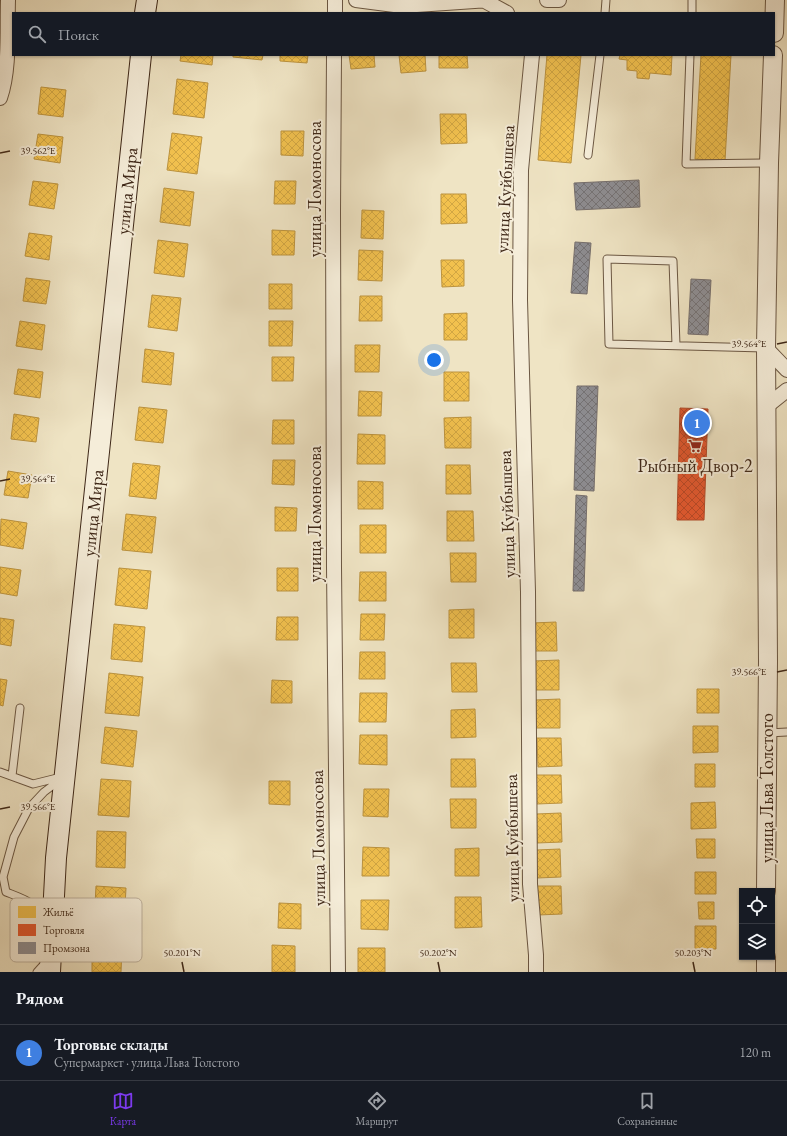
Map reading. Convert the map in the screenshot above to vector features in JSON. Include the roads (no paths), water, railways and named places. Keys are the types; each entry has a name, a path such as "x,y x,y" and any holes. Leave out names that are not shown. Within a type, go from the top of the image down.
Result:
{"main road":[{"path":"145,12 147,0"},
{"name":"улица Мира","path":"54,898 56,858 141,56"}],"street":[{"path":"0,98 4,88 8,0"},
{"path":"335,0 335,12"},
{"path":"356,0 402,6 487,0 505,12"},
{"path":"547,0 558,0"},
{"path":"775,0 775,12"},
{"name":"улица Ломоносова","path":"334,56 334,575 338,972"},
{"name":"улица Куйбышева","path":"532,56 521,170 520,300 528,592 530,884 536,972"},
{"name":"улица Льва Толстого","path":"766,888 768,733 768,479 766,348 769,163 773,56"},
{"path":"766,348 787,370"},
{"path":"766,406 787,390"},
{"path":"766,960 766,972"}],"lane":[{"path":"605,12 606,0"},
{"path":"692,0 692,12"},
{"path":"588,155 600,56"},
{"path":"690,56 686,164 769,163"},
{"path":"676,345 673,261 607,259 609,344 766,348"},
{"path":"12,776 20,708"},
{"path":"768,733 787,732"},
{"path":"0,772 33,784 65,776"},
{"path":"23,898 6,892 3,877 14,836 29,808 44,792 65,776"},
{"path":"37,972 47,962"}],"place":[{"name":"Торговые склады","path":"697,423"},
{"name":"Рыбный Двор-2","path":"695,446"}]}
